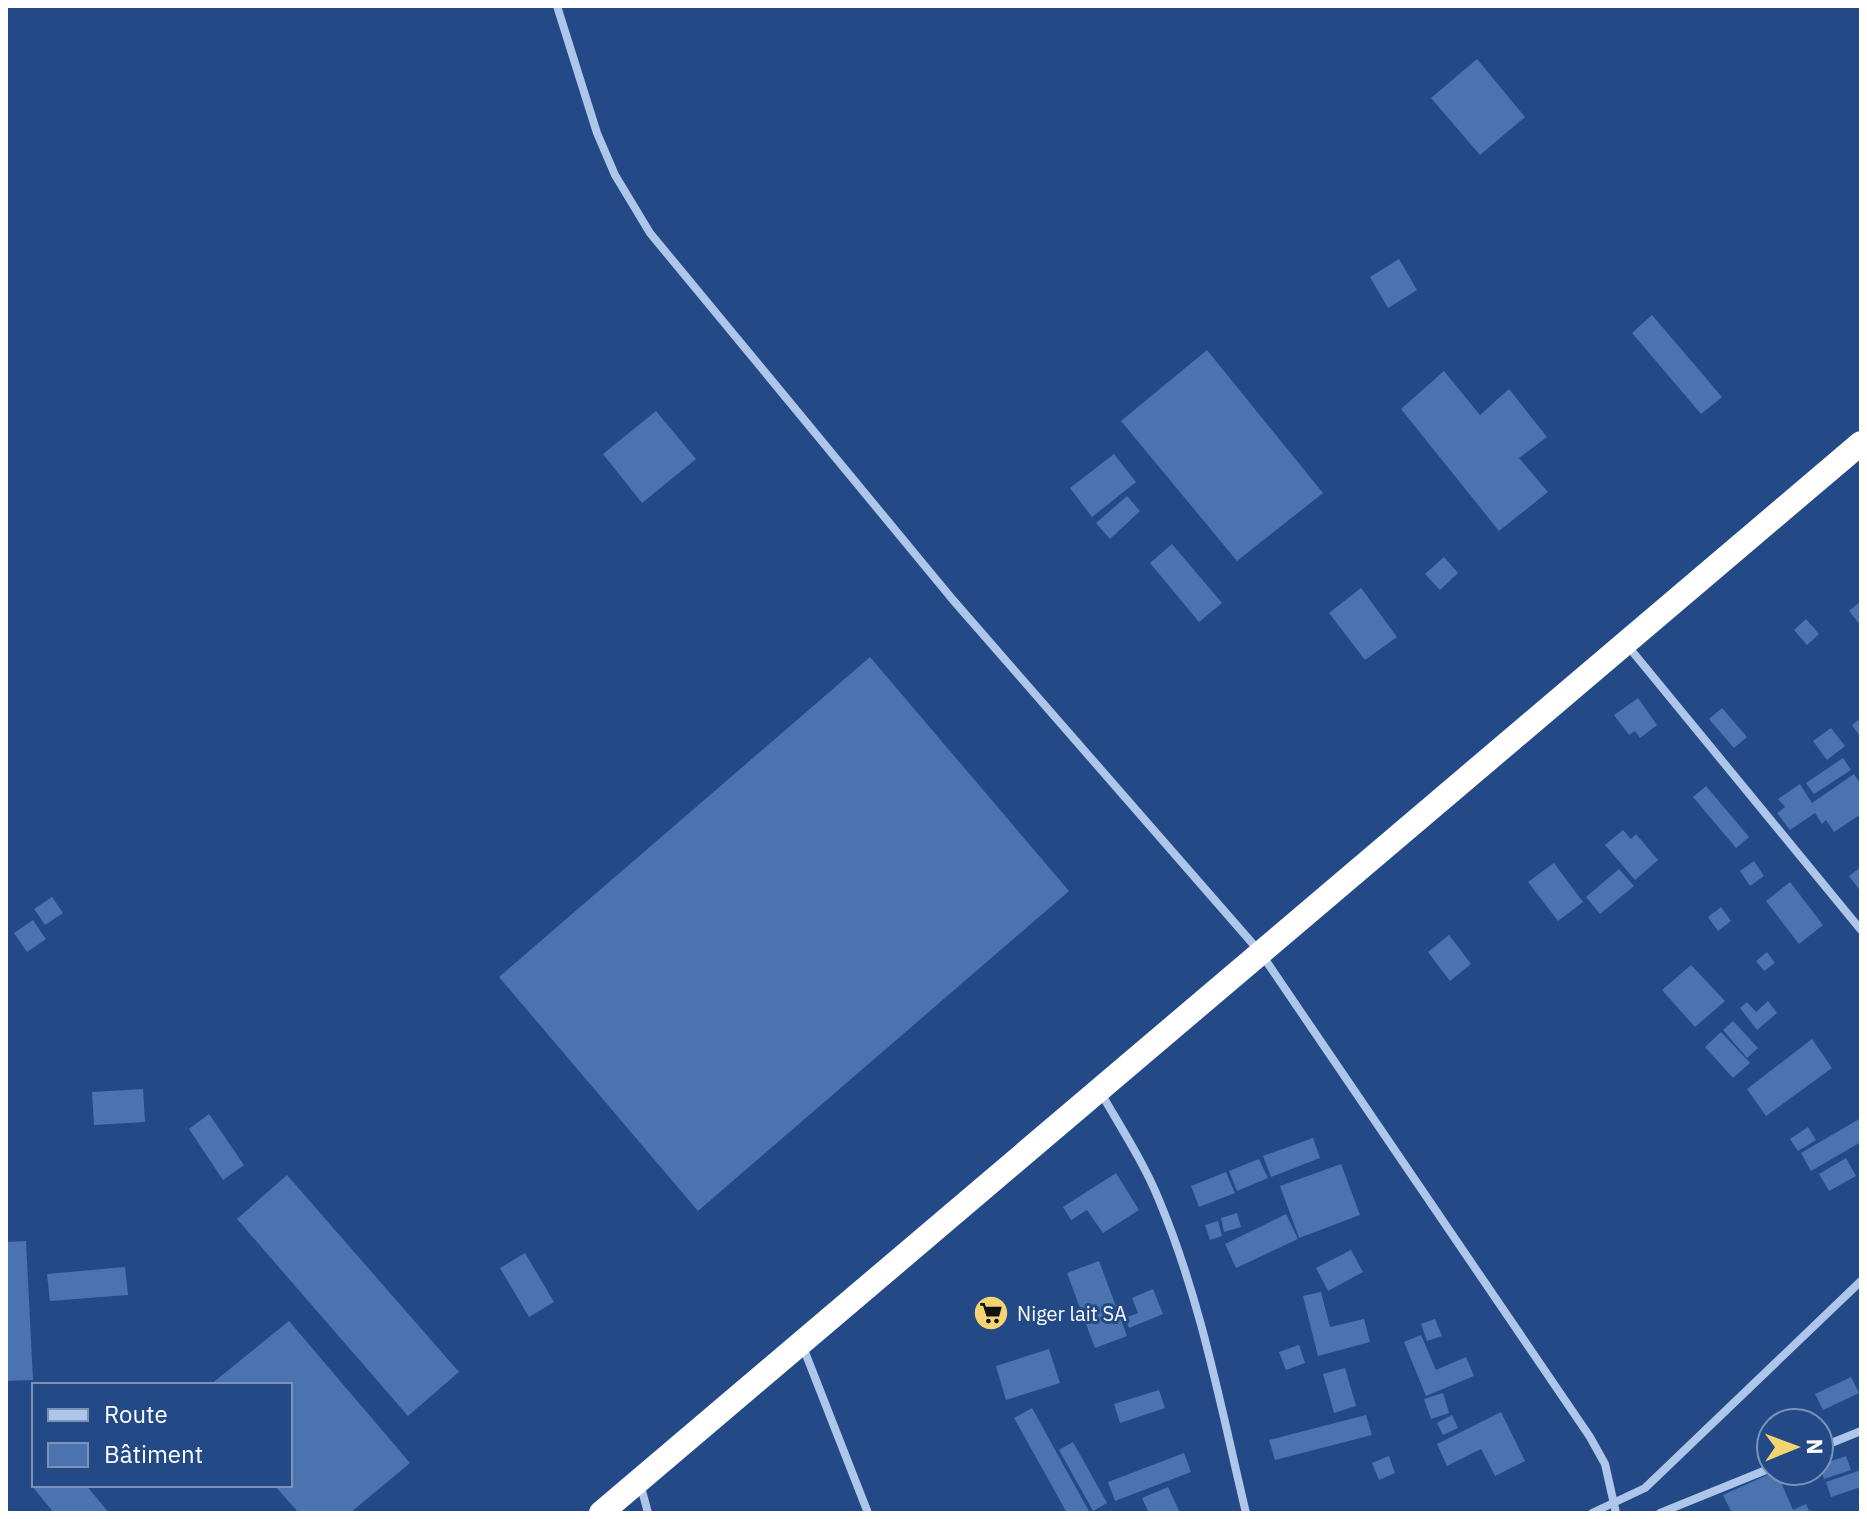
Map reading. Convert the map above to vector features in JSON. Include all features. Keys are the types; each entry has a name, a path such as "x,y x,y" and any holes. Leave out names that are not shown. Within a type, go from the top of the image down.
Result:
{"highway":[{"path":"601,1513 1260,952 1627,645 1861,443"}],"street":[{"path":"557,6 597,133 615,175 650,233 953,600 1260,952 1590,1437 1605,1464 1615,1508"},
{"path":"1627,645 1861,930"},
{"path":"1099,1089 1158,1197 1179,1251 1198,1315 1246,1513"},
{"path":"1592,1513 1615,1508 1656,1479 1861,1281"},
{"path":"801,1342 868,1513"},
{"path":"1835,1442 1861,1431"},
{"path":"1660,1513 1755,1474"},
{"path":"640,1480 648,1513"}],"building":[{"path":"1477,59 1525,117 1480,155 1431,98"},
{"path":"1399,259 1417,290 1388,308 1370,277"},
{"path":"1652,315 1722,397 1701,414 1632,333"},
{"path":"1207,350 1323,493 1237,561 1121,421"},
{"path":"1444,371 1480,415 1509,389 1547,437 1519,458 1548,492 1499,531 1401,409"},
{"path":"656,411 696,459 642,503 603,454"},
{"path":"1114,454 1136,482 1092,517 1070,488"},
{"path":"1127,496 1140,511 1110,539 1096,523"},
{"path":"1172,544 1222,603 1199,622 1150,563"},
{"path":"1444,557 1458,573 1440,590 1425,574"},
{"path":"1361,588 1397,637 1365,660 1329,613"},
{"path":"1861,601 1861,626 1849,611"},
{"path":"1806,619 1819,634 1807,645 1794,630"},
{"path":"870,657 1069,891 698,1211 499,977"},
{"path":"1638,698 1657,725 1640,738 1635,731 1629,735 1614,715"},
{"path":"1722,708 1747,737 1734,748 1709,719"},
{"path":"1861,718 1861,738 1852,725"},
{"path":"1831,728 1845,746 1827,760 1813,741"},
{"path":"1843,758 1851,770 1814,794 1806,783"},
{"path":"1854,774 1861,785 1861,814 1834,832 1826,820 1822,824 1815,813 1790,830 1777,813 1785,807 1778,799 1800,784 1812,803"},
{"path":"1706,786 1749,837 1736,848 1693,797"},
{"path":"1623,830 1631,839 1636,834 1658,860 1635,880 1605,845"},
{"path":"1754,861 1764,876 1750,886 1740,871"},
{"path":"1554,863 1583,902 1558,921 1528,882"},
{"path":"1861,867 1861,892 1849,876"},
{"path":"1619,869 1634,886 1600,914 1586,897"},
{"path":"1790,882 1823,925 1799,944 1766,901"},
{"path":"52,897 63,913 45,925 34,909"},
{"path":"1721,907 1731,921 1718,931 1708,917"},
{"path":"33,920 46,939 27,952 14,933"},
{"path":"1449,935 1471,964 1450,981 1428,952"},
{"path":"1767,952 1775,963 1764,971 1756,961"},
{"path":"1691,965 1725,1001 1695,1027 1662,990"},
{"path":"1768,1001 1777,1013 1757,1030 1740,1008 1747,1002 1756,1012"},
{"path":"1733,1021 1758,1048 1747,1058 1723,1030"},
{"path":"1721,1032 1750,1063 1733,1078 1705,1047"},
{"path":"1812,1039 1832,1068 1766,1116 1747,1089"},
{"path":"143,1089 145,1122 94,1125 92,1092"},
{"path":"209,1114 244,1165 223,1180 189,1129"},
{"path":"1861,1118 1861,1142 1811,1171 1801,1153"},
{"path":"1808,1127 1816,1140 1798,1151 1790,1139"},
{"path":"1313,1138 1320,1158 1271,1177 1263,1156"},
{"path":"1846,1158 1856,1176 1829,1191 1819,1174"},
{"path":"1259,1159 1268,1178 1237,1191 1229,1171"},
{"path":"1341,1164 1360,1215 1299,1238 1280,1186"},
{"path":"1226,1172 1235,1193 1199,1207 1191,1186"},
{"path":"1116,1173 1139,1210 1103,1233 1087,1210 1071,1220 1063,1207"},
{"path":"287,1175 459,1372 408,1416 237,1219"},
{"path":"1237,1213 1241,1227 1224,1232 1221,1218"},
{"path":"1286,1214 1298,1239 1236,1268 1225,1244"},
{"path":"1218,1221 1222,1236 1210,1240 1205,1225"},
{"path":"26,1241 33,1380 6,1381 6,1242"},
{"path":"1351,1250 1363,1272 1328,1291 1316,1268"},
{"path":"525,1253 554,1302 529,1317 500,1268"},
{"path":"1099,1261 1127,1336 1095,1348 1067,1273"},
{"path":"125,1267 128,1295 50,1301 47,1274"},
{"path":"1153,1289 1163,1314 1129,1328 1125,1318 1138,1313 1132,1298"},
{"path":"1321,1292 1330,1327 1364,1319 1370,1342 1318,1356 1303,1296"},
{"path":"1435,1319 1442,1336 1427,1341 1421,1324"},
{"path":"289,1321 410,1463 350,1513 299,1513 276,1487 292,1487 292,1383 212,1383"},
{"path":"1421,1335 1436,1370 1466,1357 1474,1376 1426,1396 1404,1342"},
{"path":"1299,1345 1305,1363 1286,1370 1279,1352"},
{"path":"1049,1349 1060,1383 1006,1400 996,1366"},
{"path":"1345,1368 1356,1406 1334,1413 1323,1374"},
{"path":"1851,1377 1859,1393 1829,1407 1822,1407 1815,1394"},
{"path":"1159,1390 1165,1408 1120,1423 1114,1404"},
{"path":"1443,1393 1449,1413 1431,1419 1424,1399"},
{"path":"1032,1408 1090,1513 1067,1513 1014,1418"},
{"path":"1501,1412 1525,1461 1495,1476 1481,1449 1447,1466 1437,1444"},
{"path":"1366,1415 1372,1435 1275,1460 1269,1440"},
{"path":"1452,1415 1458,1428 1443,1435 1437,1423"},
{"path":"1073,1442 1107,1503 1093,1511 1059,1450"},
{"path":"1184,1453 1191,1472 1115,1501 1108,1482"},
{"path":"1389,1456 1395,1473 1379,1480 1372,1463"},
{"path":"1846,1456 1851,1470 1835,1475 1835,1460"},
{"path":"1861,1470 1861,1487 1831,1497 1828,1487 1835,1487 1835,1479"},
{"path":"1755,1481 1755,1487 1783,1487 1793,1510 1806,1504 1810,1513 1732,1513 1723,1495"},
{"path":"33,1487 88,1487 109,1513 54,1513"},
{"path":"1168,1487 1180,1513 1149,1513 1142,1498"}],"place":[{"name":"Niger lait SA","path":"991,1313"}]}
